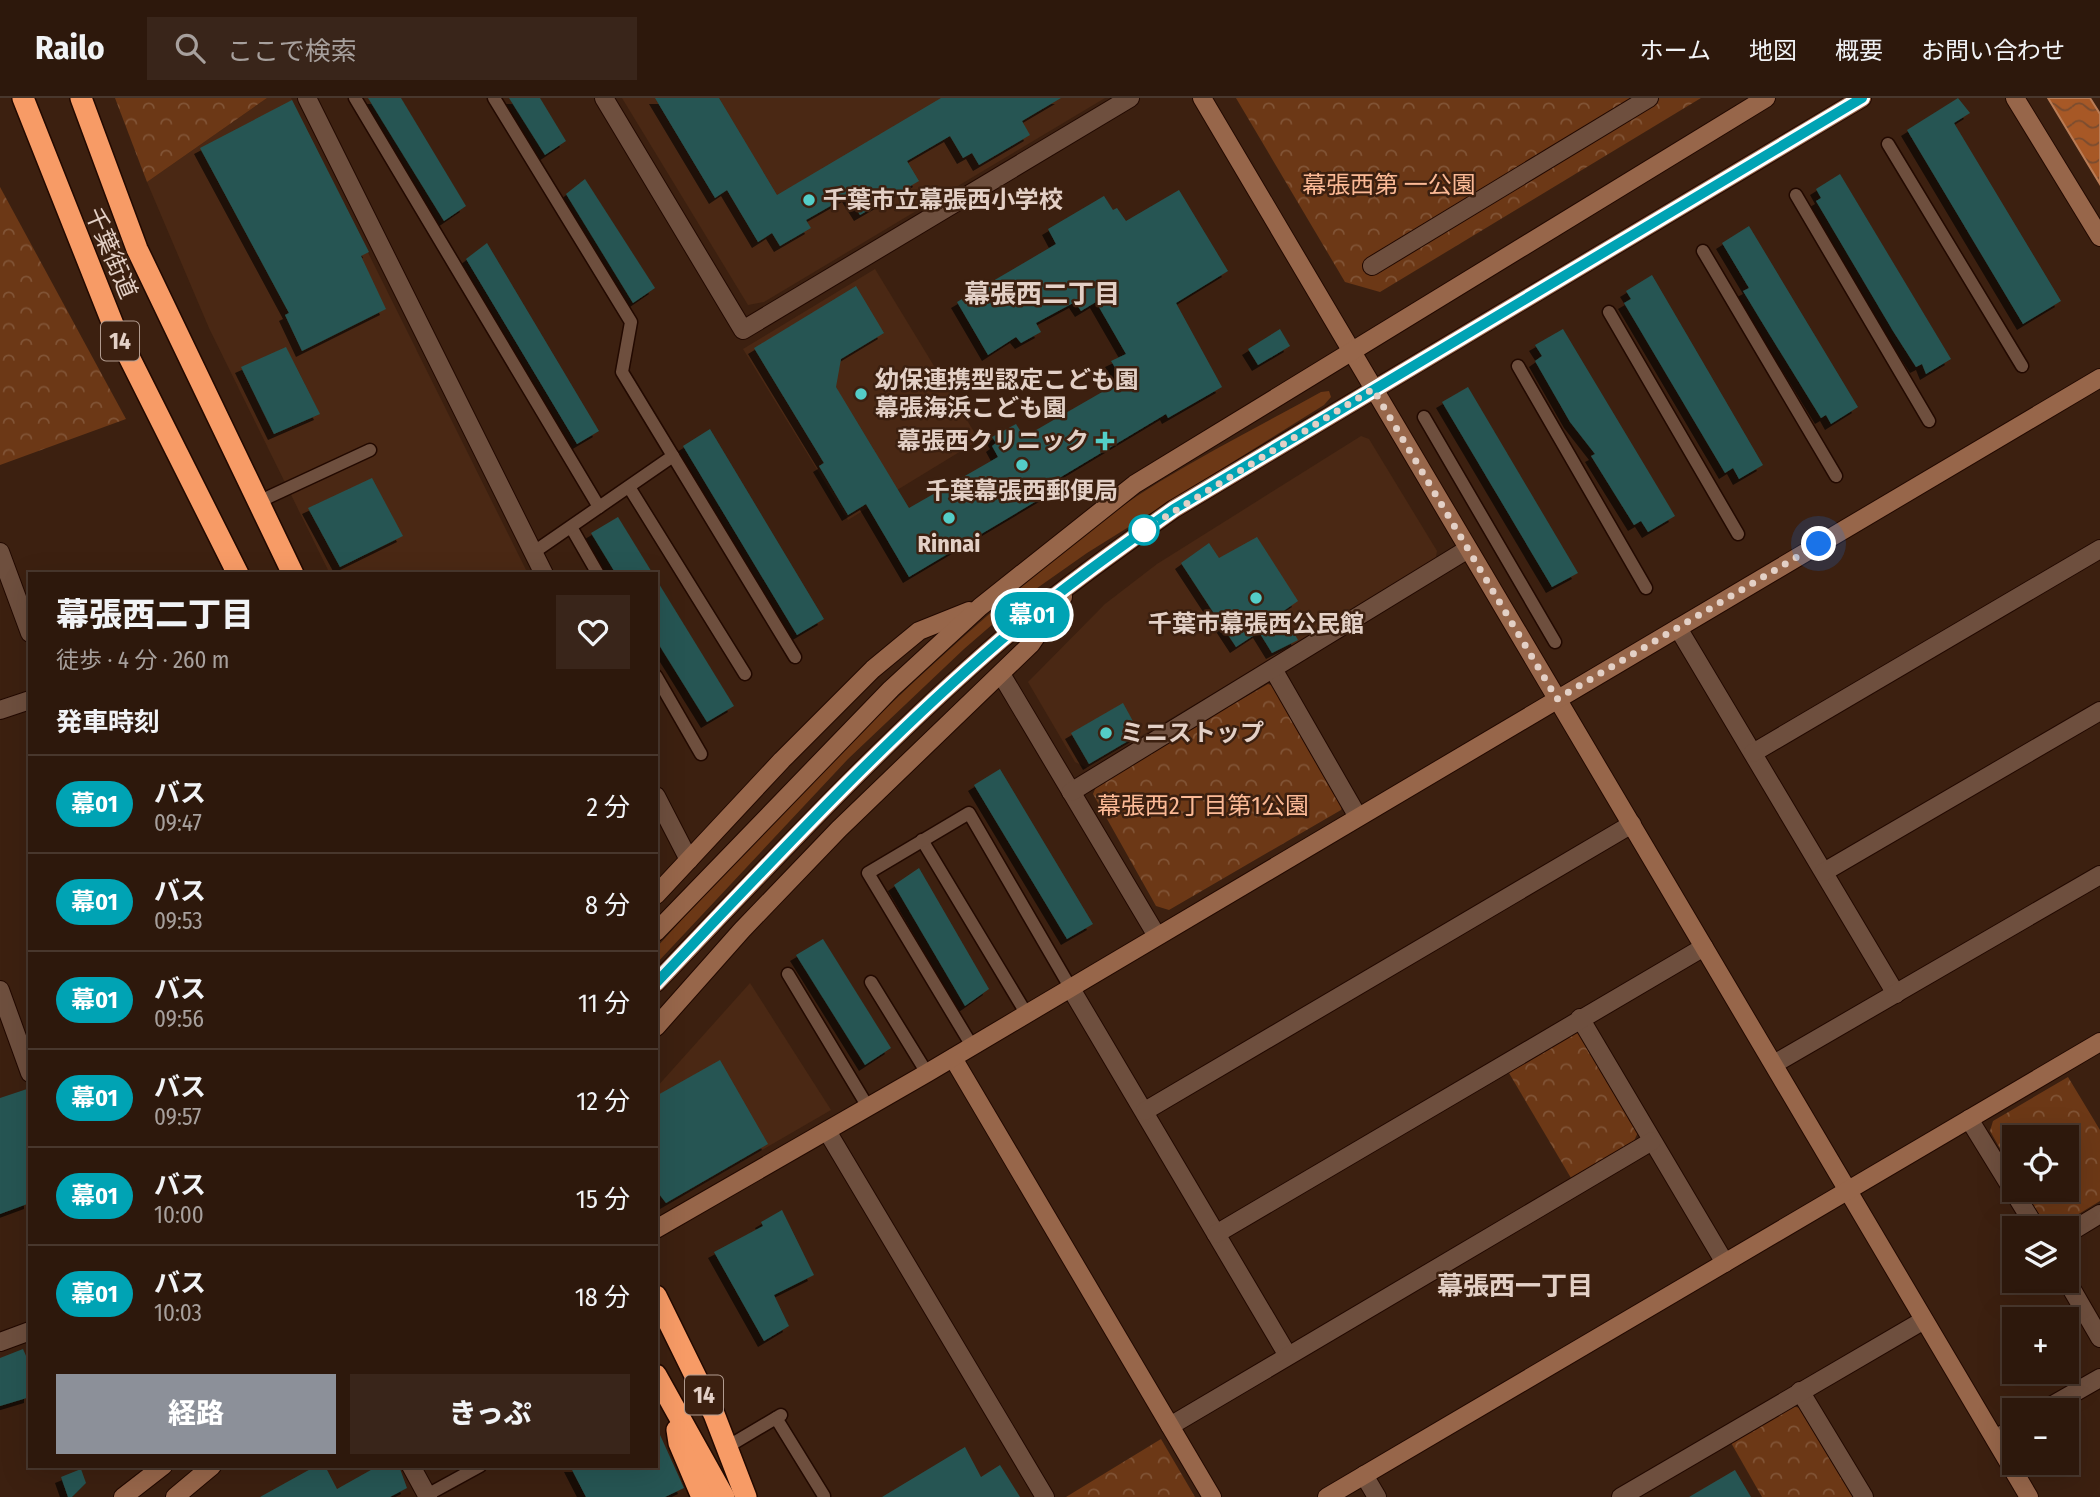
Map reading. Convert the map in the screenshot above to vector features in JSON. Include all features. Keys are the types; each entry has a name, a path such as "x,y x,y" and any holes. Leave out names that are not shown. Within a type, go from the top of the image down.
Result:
{"highway":[{"name":"千葉街道","path":"23,98 114,327 237,572"},
{"name":"千葉街道","path":"81,98 137,249 292,572"},
{"name":"14","path":"658,1300 727,1447 746,1497"},
{"name":"14","path":"658,1379 724,1497"},
{"path":"676,1411 678,1443 699,1495"}],"street":[{"path":"307,98 543,572"},
{"path":"604,98 743,330 1130,98"},
{"path":"1202,98 2029,1497"},
{"path":"1372,266 1649,98"},
{"path":"658,930 891,689 980,607 1135,484 1766,98"},
{"path":"658,981 826,804 1000,640 1075,579 1174,509 1862,98"},
{"path":"2015,98 2100,237"},
{"path":"658,1228 953,1058 2100,378"},
{"path":"1071,792 1468,549"},
{"path":"1753,753 2100,549"},
{"path":"0,552 28,629"},
{"path":"658,1025 741,930 839,829 926,742 1031,644 1075,579"},
{"path":"658,893 782,760 873,669 919,631 980,607"},
{"path":"1678,628 1896,993"},
{"path":"1273,669 1358,817"},
{"path":"1001,674 1157,936"},
{"path":"0,710 28,701"},
{"path":"1824,872 2100,711"},
{"path":"658,800 689,860"},
{"path":"1145,1111 1632,824"},
{"path":"1774,1065 2100,875"},
{"path":"1216,1234 1704,947"},
{"path":"1070,987 1287,1354"},
{"path":"0,990 28,1067"},
{"path":"1580,1018 1725,1263"},
{"path":"1327,1497 2100,1042"},
{"path":"953,1058 1212,1497"},
{"path":"1969,1119 2029,1216"},
{"path":"827,1131 1045,1497"},
{"path":"1170,1426 1287,1354 1652,1141"},
{"path":"2079,1227 2100,1214"},
{"path":"2074,1293 2100,1338"},
{"path":"1621,1497 1924,1320"},
{"path":"0,1342 28,1332"},
{"path":"2065,1398 2100,1378"},
{"path":"1800,1391 1864,1497"},
{"path":"1994,1439 2002,1435"},
{"path":"123,1497 160,1468"},
{"path":"175,1497 211,1468"},
{"path":"412,1468 427,1496"},
{"path":"1364,1475 1377,1497"}],"lane":[{"path":"355,98 599,507"},
{"path":"494,98 631,322 622,372 795,657"},
{"path":"1888,144 2022,366"},
{"path":"1796,195 1929,421"},
{"path":"1703,251 1836,477"},
{"path":"1609,312 1738,534"},
{"path":"1518,366 1646,588"},
{"path":"1424,417 1555,642"},
{"path":"258,502 370,450"},
{"path":"534,552 673,456"},
{"path":"629,487 745,674"},
{"path":"571,527 597,572"},
{"path":"658,679 701,754"},
{"path":"972,1046 868,873 922,840 969,813 1070,987"},
{"path":"922,840 1026,1013"},
{"path":"788,975 868,1107"},
{"path":"871,982 927,1073"},
{"path":"727,1447 779,1416 824,1496"},
{"path":"427,1496 476,1468"}],"shaded area":[{"path":"267,98 291,98 527,572 329,572 209,328 147,182"},
{"name":"千葉市立幕張西小学校","path":"622,98 1105,98 764,302 748,305"},
{"name":"幼保連携型認定こども園 幕張海浜こども園","path":"875,269 979,440 848,520 743,349"},
{"path":"1361,436 1369,439 1437,551 1435,562 1087,768 1075,762 1028,682 1105,604 1157,564"},
{"path":"750,983 831,1110 658,1210 658,1086"}],"green space":[{"path":"115,98 267,98 147,182"},
{"name":"幕張西第 一公園","path":"1236,98 1701,98 1380,292 1345,282"},
{"path":"0,187 126,419 0,465"},
{"path":"1329,391 1331,397 1324,405 1087,553 1023,598 964,649 848,759 658,962 658,946 783,811 915,681 1026,583 1100,522 1159,482 1321,392"},
{"name":"幕張西2丁目第1公園","path":"1268,684 1276,687 1345,801 1341,810 1169,910 1156,906 1093,794 1098,782"},
{"path":"1570,1030 1582,1035 1639,1130 1634,1141 1571,1178 1506,1068"},
{"path":"2068,1077 2100,1130 2100,1201 2075,1216 2040,1216 2031,1202 2079,1202 2079,1125 2002,1125 2002,1152 1990,1131 1993,1121"},
{"path":"1792,1406 1800,1408 1853,1497 1762,1497 1730,1441"},
{"path":"1161,1439 1195,1497 1066,1497"}],"water":[{"path":"2048,98 2090,98 2100,114 2100,184"}],"building":[{"path":"368,98 401,98 466,206 444,221"},
{"path":"509,98 540,98 566,141 545,155"},
{"path":"655,98 719,98 777,195 941,98 1061,98 1022,121 1030,135 979,165 972,153 963,158 950,136 907,161 919,181 860,215 848,196 806,220 811,228 780,246 772,233 758,242 727,190 715,198"},
{"path":"1958,98 1970,113 1954,123 2061,301 2023,324 1907,130"},
{"path":"292,100 369,252 361,256 386,309 302,351 285,315 289,313 200,148"},
{"path":"1840,174 1951,359 1926,374 1922,364 1916,367 1893,331 1816,201 1821,198 1816,189"},
{"path":"585,179 655,288 633,303 566,194"},
{"path":"1179,190 1228,271 1176,303 1222,387 1168,418 1166,414 1051,483 1055,490 909,577 866,504 848,515 819,466 824,463 754,348 856,286 884,333 841,359 836,387 909,508 998,457 992,446 996,443 992,437 1016,424 1024,437 1123,380 1111,361 1126,354 1096,302 1081,311 1075,302 1036,323 1041,332 1021,343 1016,337 988,355 957,302 1056,244 1048,229 1104,196 1113,210 1117,208 1126,221"},
{"path":"1749,226 1858,407 1831,424 1826,415 1821,418 1743,291 1749,288 1722,243"},
{"path":"487,243 599,431 577,444 466,259"},
{"path":"1652,275 1763,465 1739,479 1733,468 1725,473 1624,303 1631,299 1626,291"},
{"path":"1280,329 1290,346 1258,365 1248,349"},
{"path":"1563,329 1675,516 1648,532 1641,521 1634,525 1591,456 1595,454 1570,422 1535,361 1542,356 1535,345"},
{"path":"286,347 320,414 274,434 241,367"},
{"path":"1468,387 1578,573 1552,587 1442,402"},
{"path":"710,429 824,619 797,635 683,446"},
{"path":"372,478 403,536 340,567 308,508"},
{"path":"618,517 652,572 615,572 591,533"},
{"name":"千葉市幕張西公民館","path":"1257,537 1298,601 1282,612 1298,640 1272,653 1259,632 1236,647 1181,563 1209,543 1219,558"},
{"path":"658,582 734,706 707,722 658,643"},
{"name":"ミニストップ","path":"1123,703 1140,734 1089,764 1071,733"},
{"path":"1000,769 1093,924 1067,939 974,785"},
{"path":"919,868 989,989 965,1006 894,885"},
{"path":"823,939 891,1048 865,1065 796,955"},
{"path":"720,1060 768,1144 666,1203 658,1193 658,1095"},
{"path":"28,1089 28,1204 0,1214 0,1098"},
{"path":"782,1210 814,1275 774,1295 789,1326 764,1341 714,1252 763,1226 761,1222"},
{"path":"23,1349 28,1360 28,1398 0,1406 0,1358"},
{"path":"658,1430 684,1488 665,1497 586,1497 571,1468 658,1468"},
{"path":"965,1447 981,1477 1000,1465 1020,1497 882,1497"},
{"path":"312,1468 326,1468 337,1489 374,1468 400,1468 407,1488 390,1497 260,1497"},
{"path":"81,1469 86,1483 72,1497 68,1497 61,1477"},
{"path":"1735,1470 1751,1497 1689,1497"}],"bus line":[{"name":"幕01","path":"658,981 826,804 1000,640 1075,579 1174,509 1862,98"}],"place":[{"name":"千葉市立幕張西小学校","path":"809,200"},
{"name":"幼保連携型認定こども園 幕張海浜こども園","path":"861,394"},
{"name":"幕張西クリニック","path":"1105,441"},
{"name":"千葉幕張西郵便局","path":"1022,465"},
{"name":"Rinnai","path":"949,518"},
{"name":"千葉市幕張西公民館","path":"1256,598"},
{"name":"ミニストップ","path":"1106,733"}],"district":[{"name":"幕張西二丁目","path":"1042,294"},
{"name":"幕張西一丁目","path":"1515,1286"}],"route":[{"path":"1144,530 1174,509 1373,389 1557,699 1819,544"}]}
